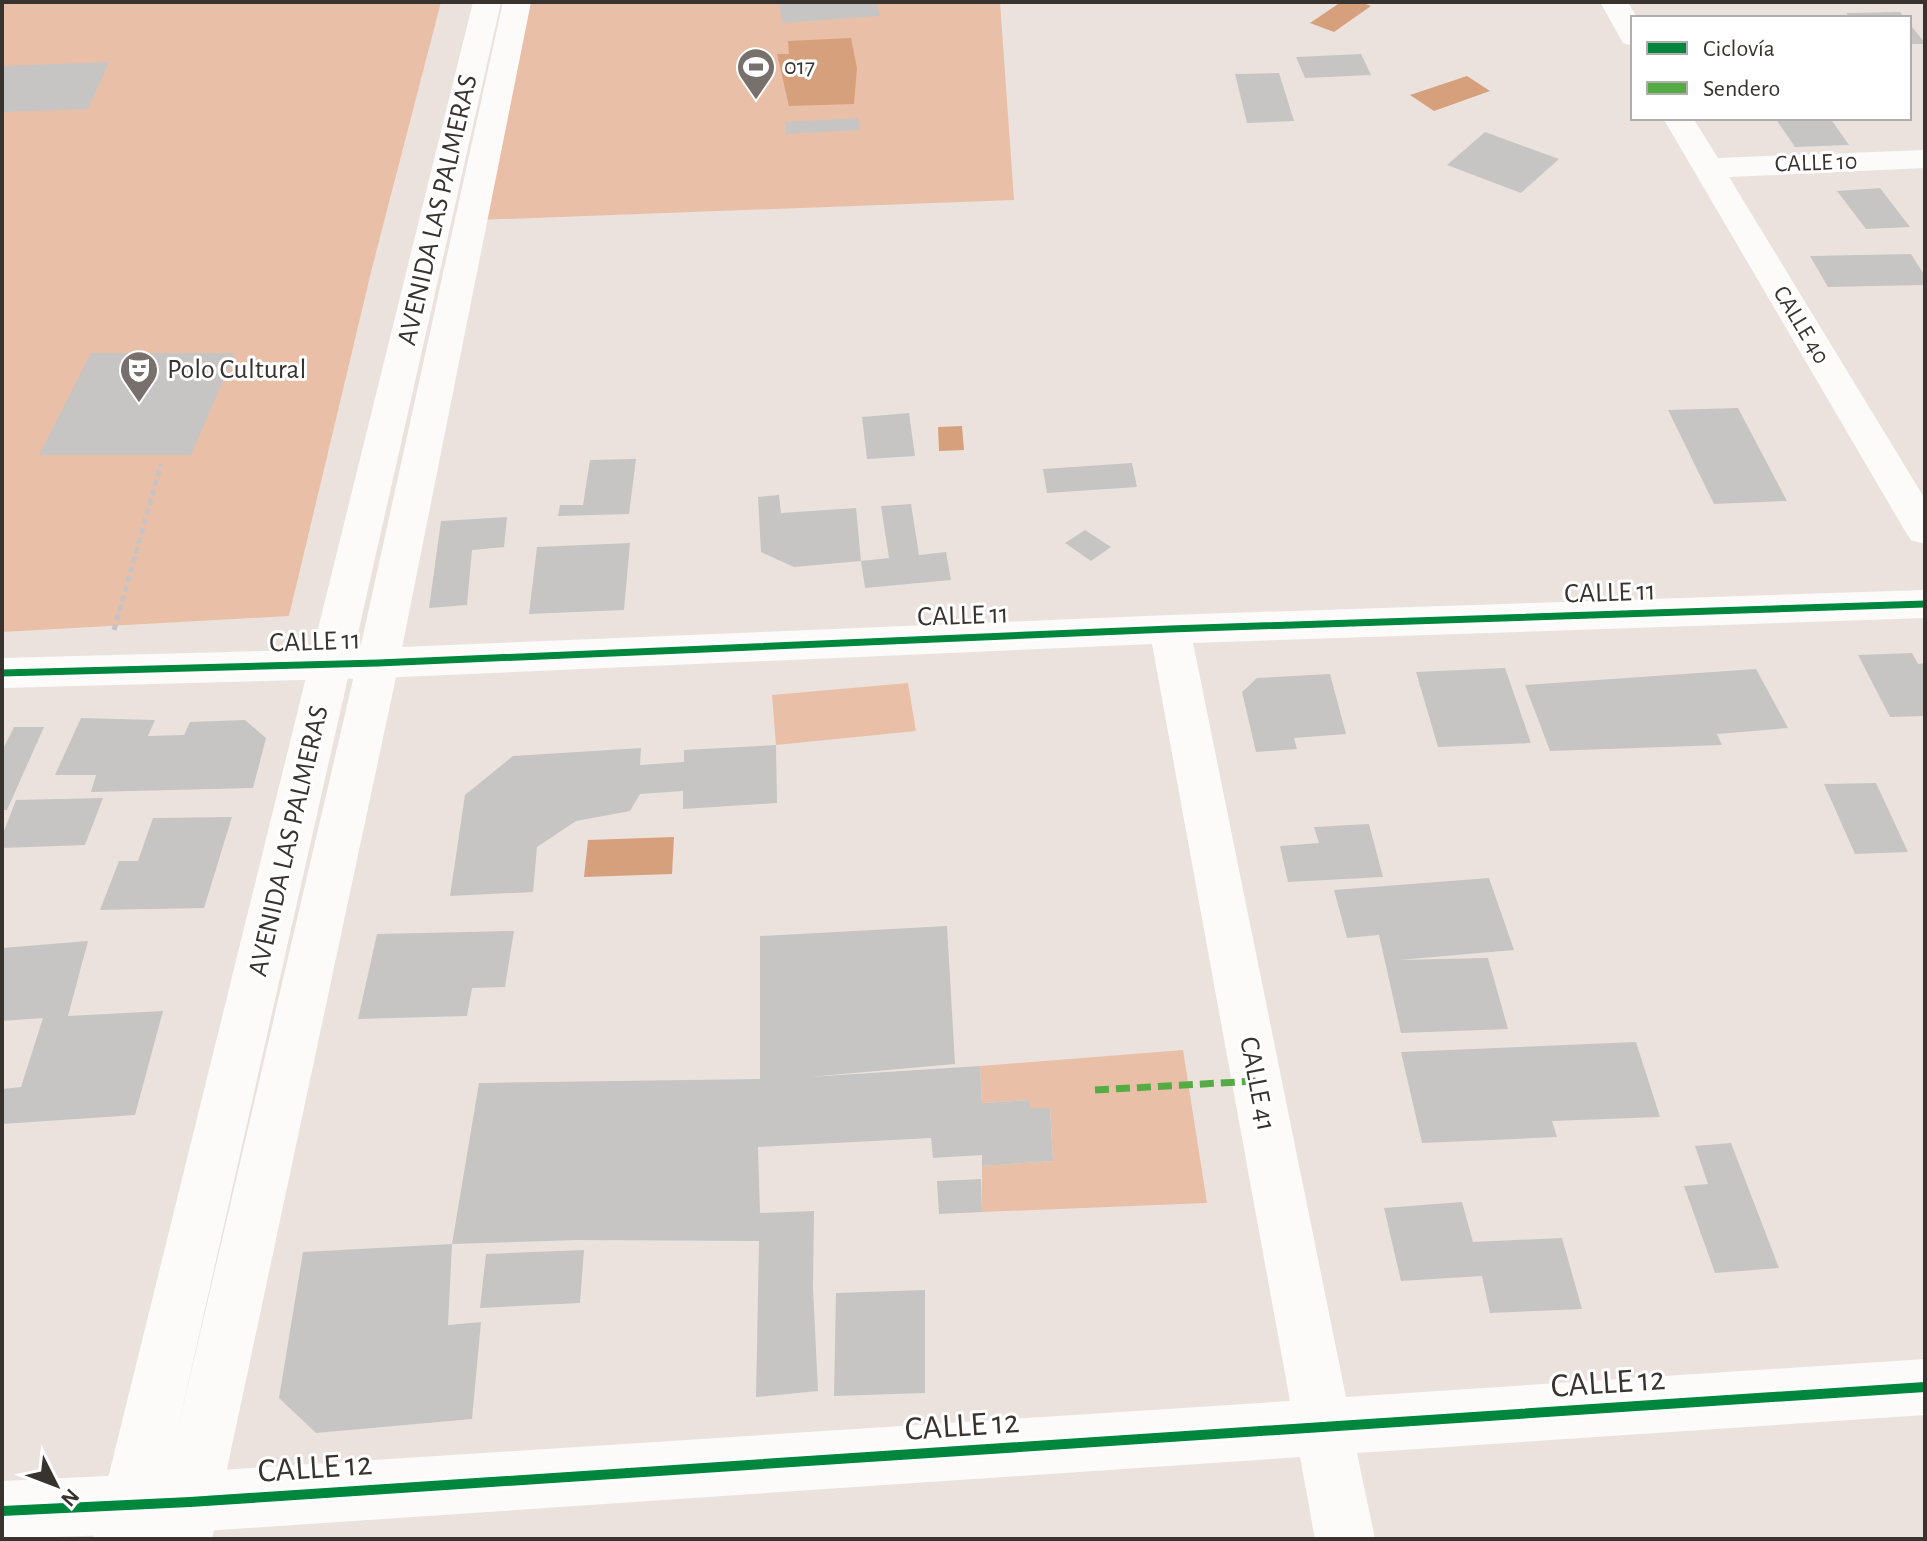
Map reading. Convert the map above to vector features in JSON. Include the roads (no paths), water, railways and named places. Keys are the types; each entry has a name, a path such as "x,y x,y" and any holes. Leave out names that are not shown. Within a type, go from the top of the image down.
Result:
{"street":[{"name":"AVENIDA LAS PALMERAS","path":"186,1520 487,2"},
{"name":"AVENIDA LAS PALMERAS","path":"128,1522 355,663 517,2"},
{"path":"1614,2 1631,33"},
{"name":"CALLE 40","path":"1679,120 1925,531"},
{"name":"CALLE 10","path":"1706,168 1925,159"},
{"name":"CALLE 11","path":"2,673 355,663 1170,629 1925,604"},
{"name":"CALLE 41","path":"1170,629 1345,1539"},
{"name":"CALLE 12","path":"2,1511 128,1522 186,1520 1322,1429 1925,1387"}],"place":[{"name":"017","path":"756,101"},
{"name":"Polo Cultural","path":"139,404"}]}
